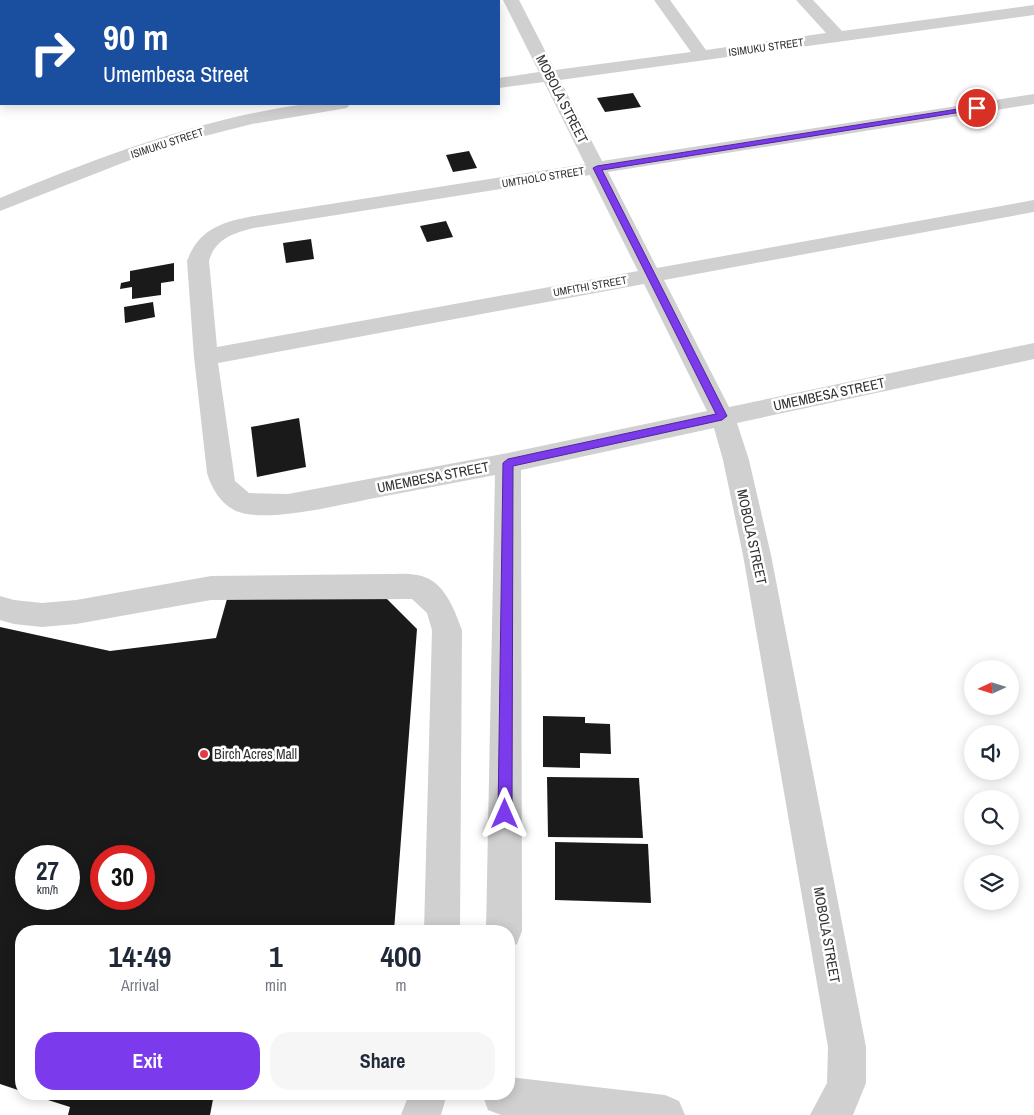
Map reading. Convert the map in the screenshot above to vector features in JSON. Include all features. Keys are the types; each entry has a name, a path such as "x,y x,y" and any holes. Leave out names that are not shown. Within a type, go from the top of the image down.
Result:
{"street":[{"name":"MOBOLA STREET","path":"511,0 722,416 736,460 757,555 848,1047 848,1077 844,1097 830,1115"},
{"path":"662,0 702,56"},
{"path":"804,0 838,37"},
{"name":"ISIMUKU STREET","path":"500,83 1034,10"},
{"name":"UMTHOLO STREET","path":"205,244 214,235 225,229 254,222 1034,99"},
{"name":"ISIMUKU STREET","path":"1,204 120,158 207,130 277,113 334,105"},
{"name":"UMFITHI STREET","path":"206,357 1034,206"},
{"name":"UMEMBESA STREET","path":"205,244 198,260 206,357 220,473 224,486 235,497 245,503 263,505 288,504 508,463 1034,351"},
{"path":"504,925 508,463"},
{"path":"0,608 14,612 42,615 76,612 183,592 230,587 418,587 439,606 447,630 442,925"},
{"path":"421,1115 426,1100"},
{"path":"502,1102 665,1115"}],"building":[{"path":"633,93 641,107 605,112 597,98"},
{"path":"469,151 477,168 453,172 446,155"},
{"path":"446,221 453,237 427,242 420,226"},
{"path":"311,239 314,259 286,263 283,243"},
{"path":"174,263 174,281 161,283 161,295 132,299 132,287 120,289 121,283 130,281 130,271"},
{"path":"153,302 155,317 125,323 124,307"},
{"path":"299,418 306,467 257,477 251,427"},
{"name":"Birch Acres Mall","path":"383,595 417,629 394,925 15,925 15,1089 0,1084 0,627 110,651 216,638 227,599"},
{"path":"543,716 585,717 585,723 610,724 611,754 580,753 580,768 543,767"},
{"path":"547,777 639,778 643,838 548,837"},
{"path":"555,842 648,844 651,903 555,900"},
{"path":"48,1100 213,1100 210,1115 68,1115 70,1107"}],"place":[{"name":"Birch Acres Mall","path":"204,754"}],"route":[{"path":"505,814 508,463 722,416 597,168 977,108"}]}
